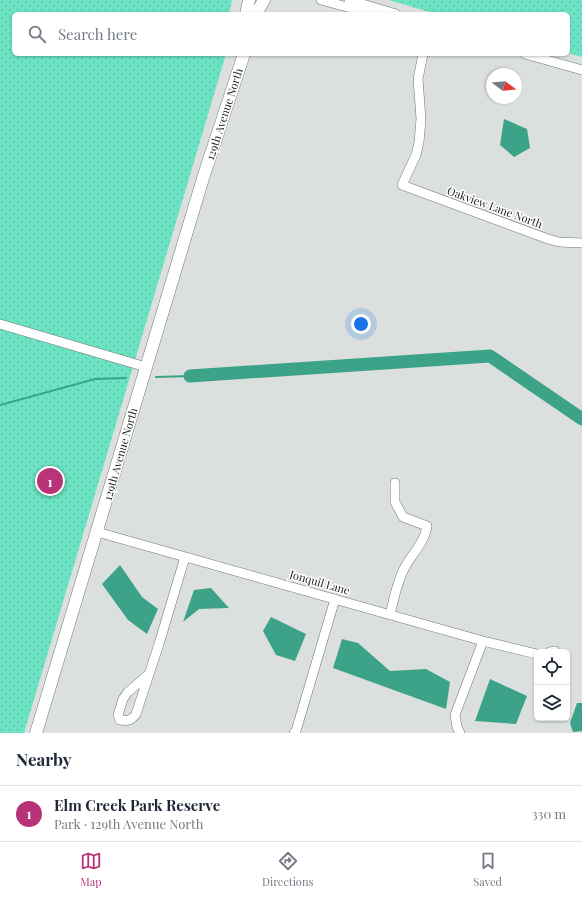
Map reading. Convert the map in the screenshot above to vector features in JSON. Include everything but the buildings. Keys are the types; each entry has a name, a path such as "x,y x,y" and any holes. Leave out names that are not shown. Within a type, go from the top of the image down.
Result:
{"main road":[{"path":"246,12 249,0"},
{"path":"257,12 264,0"},
{"name":"129th Avenue North","path":"204,174 206,161 235,56"},
{"name":"129th Avenue North","path":"36,733 204,174 243,56"}],"street":[{"path":"321,0 366,12"},
{"path":"349,0 389,12"},
{"name":"Oakview Lane North","path":"423,56 418,79 421,120 419,142 416,155 402,186 559,242 582,243"},
{"path":"532,56 582,70"},
{"path":"0,324 146,367"},
{"path":"390,615 404,568 426,534 427,526 403,517 395,502 396,483"},
{"name":"Jonquil Lane","path":"97,532 483,641 534,653"},
{"path":"148,676 128,692 123,699 118,715 120,720 132,720 136,714 148,676 185,557"},
{"path":"294,733 296,731 335,599"},
{"path":"460,733 455,715 483,641"}],"shaded area":[{"path":"0,0 232,0 229,12 12,12 12,56 225,56 24,733 0,733"},
{"path":"389,0 582,0 582,57 570,54 570,12 429,12"},
{"path":"504,119 527,129 530,148 514,157 500,145"},
{"path":"120,565 142,597 158,609 147,634 128,620 102,584"},
{"path":"211,588 229,608 199,609 183,622 194,590"},
{"path":"271,617 306,634 295,661 276,655 263,631"},
{"path":"342,639 358,643 390,671 426,669 450,682 446,709 333,668"},
{"path":"490,679 527,696 516,724 475,721"},
{"path":"577,703 582,703 582,731 573,732 570,723"}],"waterway":[{"path":"190,376 490,356 582,419"},
{"path":"156,377 190,376"},
{"path":"0,405 95,379 126,378"}],"place":[{"name":"Elm Creek Park Reserve","path":"50,481"}]}
